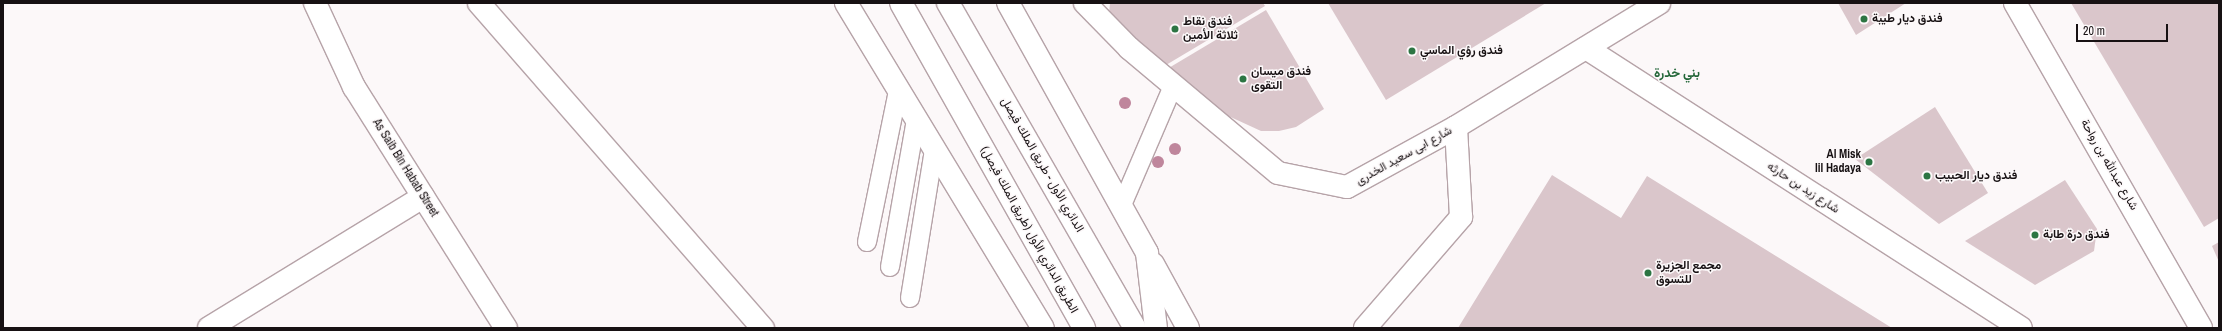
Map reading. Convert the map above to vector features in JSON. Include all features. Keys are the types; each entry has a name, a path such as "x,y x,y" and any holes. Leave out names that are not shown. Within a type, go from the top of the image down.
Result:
{"main road":[{"name":"As Saib Bin Habab Street","path":"315,3 354,88 506,328"},
{"path":"479,3 763,328"},
{"path":"846,3 1043,328"},
{"name":"الطريق الدائري الأول (طريق الملك فيصل)","path":"901,3 1084,328"},
{"name":"الدائري الأول - طريق الملك فيصل","path":"948,3 1135,328"},
{"path":"1008,3 1122,205 1188,328"},
{"name":"شارع ابى سعيد الخدرى","path":"1085,3 1172,86 1278,173 1347,187 1456,127 1659,3"},
{"name":"شارع عبدالله بن رواحة","path":"2015,3 2201,328"},
{"name":"شارع زيد بن حارثه","path":"1586,48 2021,328"},
{"path":"1366,328 1461,217 1456,127"},
{"path":"210,328 423,197"},
{"path":"1147,253 1156,328"}],"lane":[{"path":"1122,205 1172,86"},
{"path":"867,242 898,91"},
{"path":"890,267 916,120"},
{"path":"910,298 934,150"}],"building":[{"name":"فندق نقاط ثلاثة الأمين","path":"1110,3 1263,3 1265,6 1166,65 1138,45 1109,14"},
{"name":"فندق رؤي الماسي","path":"1328,3 1546,3 1386,100"},
{"name":"فندق ديار طيبة","path":"1838,3 1906,3 1856,35"},
{"path":"2071,3 2219,3 2219,218 2204,227"},
{"name":"فندق ميسان التقوى","path":"1266,10 1324,109 1296,127 1279,131 1261,131 1224,114 1167,69"},
{"name":"فندق ديار الحبيب","path":"1935,107 1988,193 1939,224 1855,159"},
{"name":"مجمع الجزيرة للتسوق","path":"1552,175 1621,218 1647,176 1892,328 1458,328"},
{"name":"فندق درة طابة","path":"2065,180 2097,229 2094,251 2035,285 1965,241"},
{"path":"2219,242 2219,262 2212,246"}],"place":[{"name":"فندق ديار طيبة","path":"1864,19"},
{"name":"فندق نقاط ثلاثة الأمين","path":"1175,29"},
{"name":"فندق رؤي الماسي","path":"1412,51"},
{"name":"فندق ميسان التقوى","path":"1243,79"},
{"name":"Al Misk lil Hadaya","path":"1869,162"},
{"name":"فندق ديار الحبيب","path":"1927,176"},
{"name":"فندق درة طابة","path":"2035,235"},
{"name":"مجمع الجزيرة للتسوق","path":"1648,273"}],"district":[{"name":"بني خدرة","path":"1677,73"}]}
